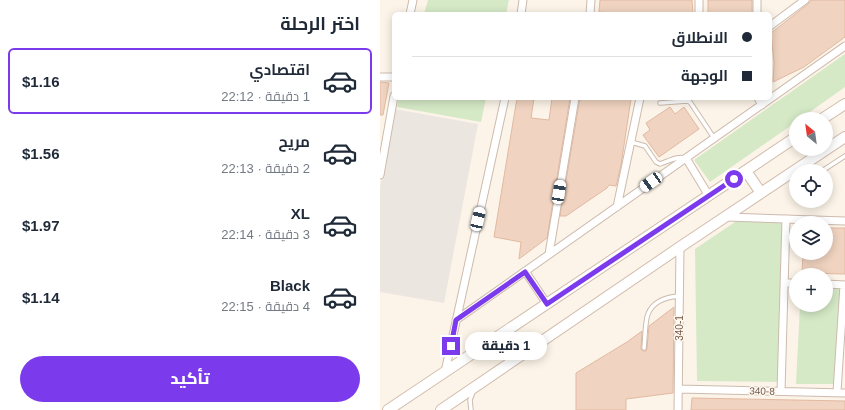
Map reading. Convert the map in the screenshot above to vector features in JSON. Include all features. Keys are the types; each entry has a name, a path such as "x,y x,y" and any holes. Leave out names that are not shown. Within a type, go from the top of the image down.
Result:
{"main road":[{"path":"833,112 845,104"},
{"path":"806,164 845,137"},
{"path":"388,410 789,142"},
{"path":"746,171 761,193"},
{"path":"441,410 680,247 789,176"}],"street":[{"path":"410,12 413,0"},
{"path":"521,12 523,0"},
{"path":"590,12 591,0"},
{"path":"699,0 699,12"},
{"path":"757,0 757,12"},
{"path":"772,25 805,0"},
{"path":"772,98 845,46"},
{"path":"380,77 392,77"},
{"path":"380,175 393,100"},
{"path":"445,372 505,100"},
{"path":"549,254 575,100"},
{"path":"617,207 640,100"},
{"path":"759,100 762,105"},
{"path":"456,320 769,100"},
{"path":"686,158 709,196"},
{"path":"726,217 845,221"},
{"path":"781,391 786,219"},
{"name":"340-1","path":"678,410 680,247"},
{"path":"525,272 547,304"},
{"path":"784,283 789,283"},
{"path":"833,284 845,285 837,392"},
{"name":"340-8","path":"679,389 845,392"}],"lane":[{"path":"660,103 690,102 714,138"},
{"path":"631,142 645,146 656,162 660,164 680,157 686,158"},
{"path":"833,164 845,156"},
{"path":"644,348 648,314 660,301 669,297 679,296"},
{"path":"471,410 470,400 475,387"}],"shaded area":[{"path":"394,109 478,124 444,303 380,292 380,187"}],"green space":[{"path":"428,0 509,0 506,12 425,12"},
{"path":"845,54 845,87 810,112 789,112 789,127 710,182 694,160"},
{"path":"399,100 486,100 481,122 397,107"},
{"path":"738,220 788,222 783,382 697,381 695,249"},
{"path":"833,288 845,289 845,335 841,384 796,384 800,312 833,312"}],"building":[{"path":"600,0 692,0 693,12 599,12"},
{"path":"708,0 752,0 752,12 708,12"},
{"path":"811,0 845,0 845,37 804,67 773,82 774,63 772,32"},
{"path":"380,82 389,83 383,115 380,115"},
{"path":"517,100 534,100 531,118 549,120 552,100 570,100 547,238 519,259 521,242 494,237"},
{"path":"580,100 631,100 621,165 616,186 609,185 607,188 566,216 560,216"},
{"path":"670,107 675,114 684,107 699,129 659,157 643,135 650,130 646,123"},
{"path":"833,228 845,228 845,274 833,274 833,268 802,268 803,260 833,260"},
{"path":"674,307 673,393 626,399 626,410 576,410 576,373 627,342 642,331 641,349 646,351 649,326"},
{"path":"692,398 845,401 845,410 691,410"}],"route":[{"path":"451,346 456,320 525,272 547,304 734,179"}]}
